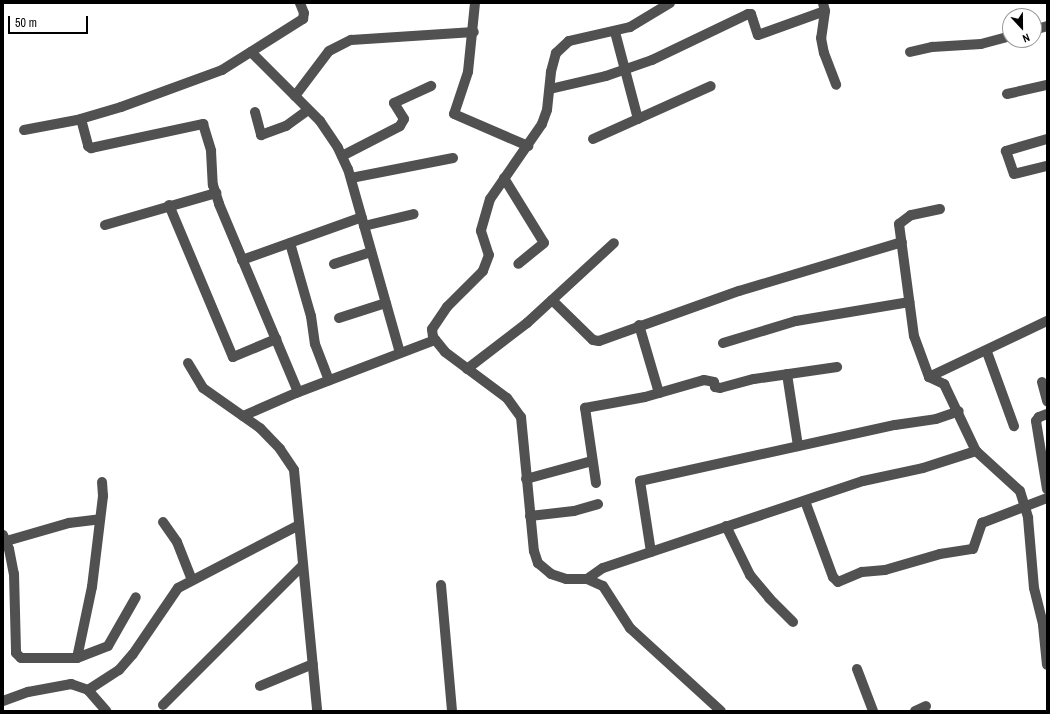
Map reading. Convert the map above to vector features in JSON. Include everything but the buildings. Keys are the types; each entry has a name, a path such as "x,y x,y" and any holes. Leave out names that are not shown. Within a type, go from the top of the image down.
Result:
{"street":[{"path":"24,130 81,119 186,84 222,70 302,19 304,13 300,3"},
{"path":"475,3 474,32 468,72 454,114 528,146"},
{"path":"670,3 642,21 615,32 569,41 556,53 551,72 550,89 542,124 490,199 481,231 489,255 483,270 437,320 432,329 435,340 445,352 467,369 496,388 518,412 534,551 543,568 551,574 566,579 587,579 603,586 630,628 721,711"},
{"path":"550,89 626,70 677,50 748,14 751,14 758,35 824,7 821,38 824,53 836,85"},
{"path":"295,96 329,51 351,40 474,32"},
{"path":"615,32 638,119"},
{"path":"910,52 932,47 981,44 1002,38"},
{"path":"251,52 308,110 328,133 342,156 351,178 400,354"},
{"path":"1007,94 1047,85"},
{"path":"342,156 400,126 404,119 394,103 431,86"},
{"path":"593,138 711,86"},
{"path":"255,112 261,135 286,126 308,110"},
{"path":"81,119 88,146 91,148 203,124 211,151 216,193 242,260 298,392"},
{"path":"1047,139 1006,151 1014,174 1047,166"},
{"path":"351,178 453,158"},
{"path":"504,178 544,243 518,264"},
{"path":"105,225 169,205 216,193"},
{"path":"169,205 233,357 276,340"},
{"path":"940,209 903,219 899,224 914,336 929,377 944,384 959,411 976,451 1015,485 1026,507 1034,588 1043,625 1047,665"},
{"path":"242,260 290,243 363,221 414,214"},
{"path":"552,300 593,340 599,341 639,325 739,291 902,242"},
{"path":"290,243 311,316 315,344 329,380"},
{"path":"467,369 527,324 614,243"},
{"path":"334,264 371,252"},
{"path":"724,343 796,321 909,302"},
{"path":"339,318 386,303"},
{"path":"929,377 987,352 1047,321"},
{"path":"639,325 659,393"},
{"path":"243,416 298,392 435,340"},
{"path":"987,352 1014,426"},
{"path":"188,362 203,388 243,416 274,442 294,470 317,711"},
{"path":"596,483 585,408 659,393 704,380 714,382 715,387 720,388 787,374 836,367"},
{"path":"787,374 798,446"},
{"path":"1042,382 1047,401"},
{"path":"651,552 640,480 798,446 936,419 959,411"},
{"path":"1047,414 1039,417 1036,421 1045,466 1047,488"},
{"path":"587,579 603,568 805,500 863,481 923,468 976,451"},
{"path":"526,479 592,461"},
{"path":"77,658 92,587 100,519 102,482"},
{"path":"805,500 833,577 838,582 862,572 885,570 940,554 973,550 982,523 1047,498"},
{"path":"530,516 574,511 598,504"},
{"path":"100,519 69,523 4,539 14,574 13,598 18,656 77,658 108,646 136,597"},
{"path":"163,522 177,542 192,580"},
{"path":"88,690 124,664 146,637 172,593 192,580 299,525"},
{"path":"726,526 750,575 769,598 793,622"},
{"path":"163,705 303,565"},
{"path":"441,585 452,711"},
{"path":"3,600 13,598"},
{"path":"260,686 313,664"},
{"path":"857,669 873,711"},
{"path":"3,701 28,692 71,684 88,690 106,711"},
{"path":"915,711 926,706"}]}
